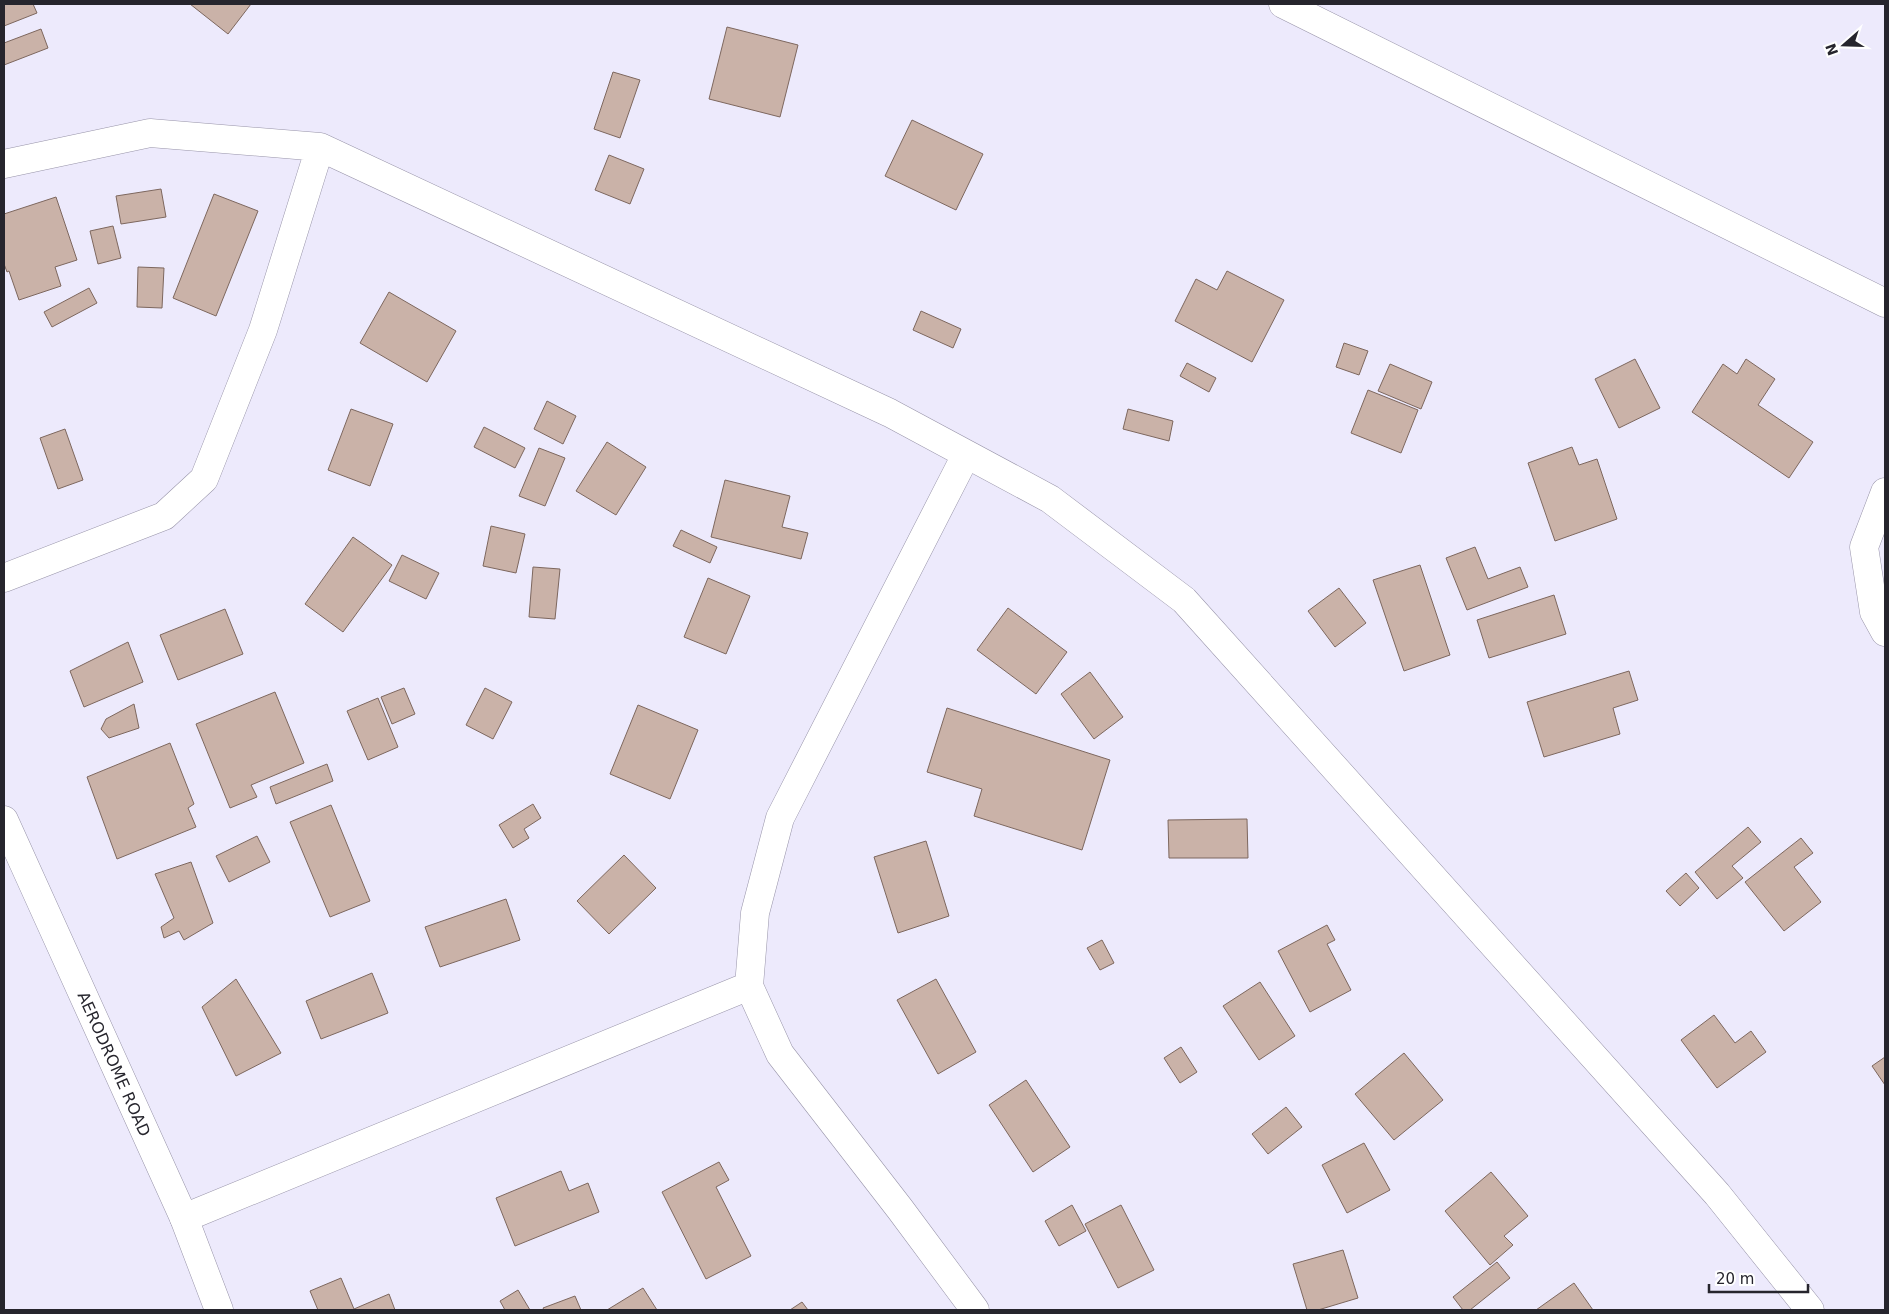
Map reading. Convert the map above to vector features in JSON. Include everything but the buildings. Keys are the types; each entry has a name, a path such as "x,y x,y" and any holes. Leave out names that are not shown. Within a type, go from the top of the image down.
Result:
{"street":[{"path":"1283,4 1885,303"},
{"path":"4,164 150,133 320,147 890,413 1050,499 1184,600 1717,1194 1810,1310"},
{"path":"4,578 164,516 204,479 263,330 320,147"},
{"path":"966,454 780,818 755,913 749,986 780,1054 976,1310"},
{"path":"1885,492 1864,547 1874,612 1885,632"},
{"name":"AERODROME ROAD","path":"4,820 184,1218 219,1310"},
{"path":"184,1218 749,986"}]}
